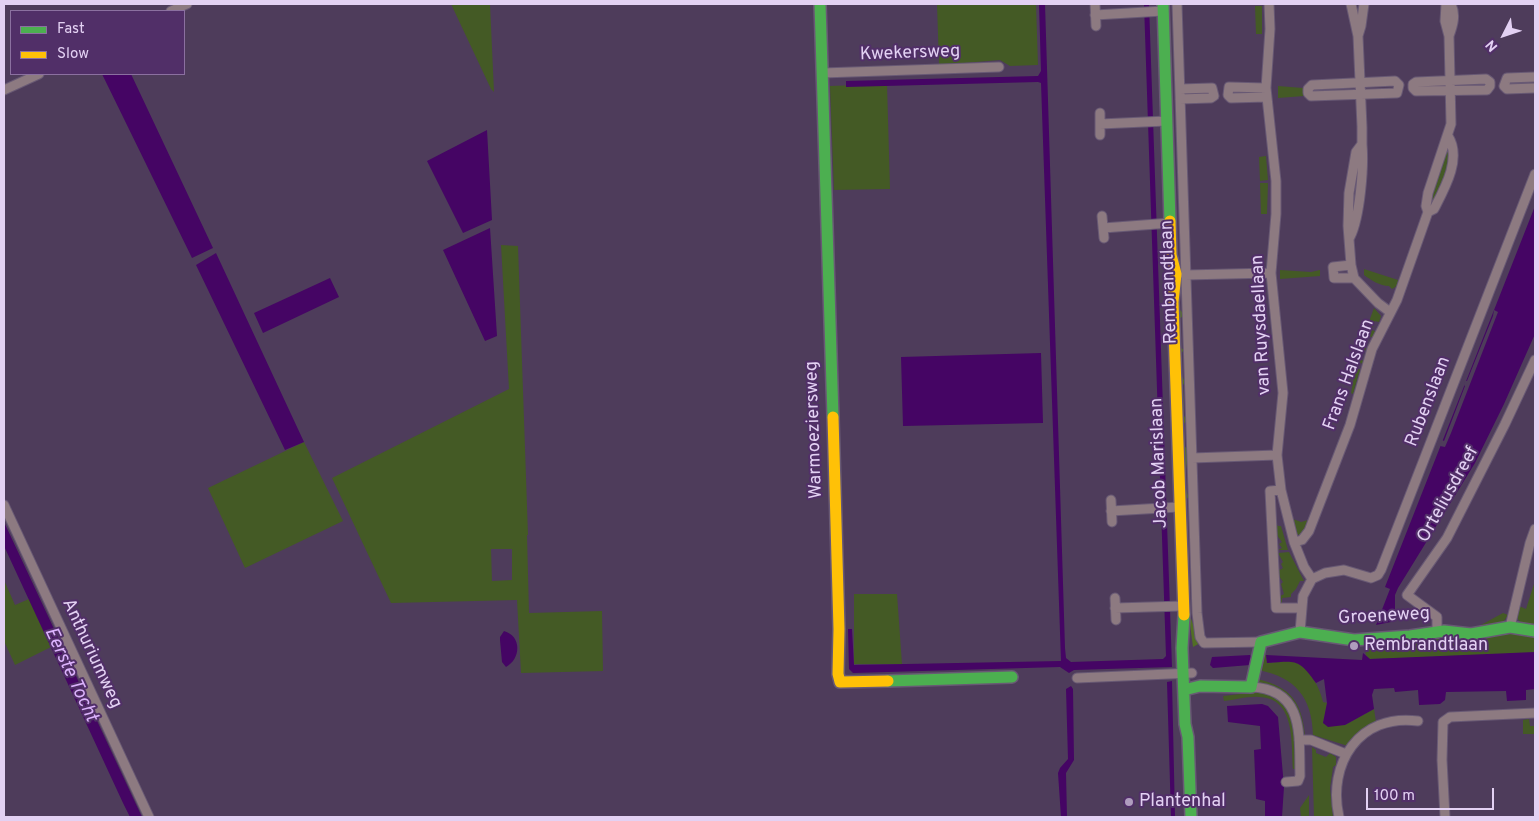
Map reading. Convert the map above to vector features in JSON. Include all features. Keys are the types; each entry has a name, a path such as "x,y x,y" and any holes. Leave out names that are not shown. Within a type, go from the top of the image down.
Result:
{"street":[{"path":"173,10 187,4"},
{"name":"Warmoeziersweg","path":"820,4 838,609 838,674 840,682 1012,677"},
{"path":"1095,4 1096,26"},
{"name":"Rembrandtlaan","path":"1177,4 1197,613 1200,637 1204,643"},
{"name":"van Ruysdaellaan","path":"1270,4 1266,92 1276,181 1272,273 1284,393 1277,455 1281,490 1294,542 1304,567 1312,579"},
{"path":"1351,4 1358,36 1362,144 1356,152 1349,193 1348,226 1351,265 1354,278 1378,303 1390,312"},
{"path":"1358,36 1364,4"},
{"name":"Frans Halslaan","path":"1294,542 1302,540 1307,536 1350,425 1372,349 1397,300 1428,212 1426,206 1428,194 1451,124 1449,36 1445,21 1446,4"},
{"name":"Frans Halslaan","path":"1449,36 1453,25 1454,10 1451,4"},
{"path":"1095,15 1160,9"},
{"name":"Jacob Marislaan","path":"1160,9 1165,224 1176,274 1173,302 1169,508 1184,622 1189,632 1187,673 1190,690 1186,724 1191,817"},
{"name":"Kwekersweg","path":"822,73 999,67"},
{"path":"4,90 37,75"},
{"path":"1534,77 1534,88 1507,89 1504,86 1507,78 1534,77"},
{"path":"1486,79 1490,82 1487,90 1451,91 1416,91 1413,88 1413,84 1416,82 1486,79"},
{"path":"1395,81 1399,85 1399,89 1397,93 1360,95 1311,96 1308,93 1308,88 1312,85 1359,83 1395,81"},
{"path":"1180,89 1212,88 1214,96 1211,98 1180,99"},
{"path":"1100,113 1100,135"},
{"path":"1100,124 1162,121"},
{"name":"Frans Halslaan","path":"1428,212 1434,209 1451,171 1454,144 1448,136"},
{"name":"Rubenslaan","path":"1312,579 1325,573 1344,570 1370,578 1378,575 1381,570 1535,174"},
{"path":"1102,216 1104,238"},
{"path":"1103,228 1165,224"},
{"path":"1351,265 1333,267 1334,278 1354,278"},
{"path":"1185,275 1272,273"},
{"name":"Orteliusdreef","path":"1437,632 1437,616 1407,595 1451,530 1535,360"},
{"path":"1192,458 1277,455"},
{"path":"1281,490 1270,491 1276,608 1301,608"},
{"path":"1111,500 1112,522"},
{"name":"Anthuriumweg","path":"4,505 149,817"},
{"path":"1111,511 1169,508"},
{"path":"1510,627 1535,528"},
{"path":"1300,632 1301,608 1306,588 1312,579"},
{"path":"1115,598 1116,620"},
{"path":"1115,608 1183,606"},
{"name":"Groeneweg","path":"1204,643 1260,642 1300,632 1340,640 1354,640 1437,632 1483,633 1510,627 1535,631"},
{"path":"1251,687 1260,642"},
{"path":"1077,678 1187,673"},
{"path":"1190,690 1217,685 1226,688 1251,687 1271,690 1280,695 1295,714 1299,740 1300,776 1298,781 1286,782"},
{"path":"1445,817 1443,722 1450,717 1535,713"},
{"path":"1339,817 1336,802 1336,784 1346,754 1361,736 1373,728 1398,720 1418,721"},
{"path":"1299,740 1311,740 1346,754"}],"green space":[{"path":"451,4 490,4 494,92 491,89"},
{"path":"937,4 1036,4 1038,65 1010,66 1000,60 939,65"},
{"path":"1255,6 1262,6 1262,34 1256,34"},
{"path":"887,84 890,189 834,190 830,86"},
{"path":"1278,86 1303,88 1304,96 1278,98"},
{"path":"1447,145 1451,145 1448,172 1433,206 1429,207 1432,187"},
{"path":"1266,156 1268,180 1260,181 1259,157"},
{"path":"1260,183 1268,183 1267,214 1261,214"},
{"path":"501,245 518,246 529,613 602,611 603,671 521,673 517,600 391,603 332,478 509,389","holes":["491,549 512,549 512,580 492,581"]},
{"path":"1364,269 1398,280 1397,286 1392,289 1389,286 1376,282 1364,275"},
{"path":"1280,270 1311,272 1320,270 1320,276 1280,279"},
{"path":"1177,301 1179,309 1183,313 1183,316 1179,319 1181,348 1184,350 1181,353 1182,376 1185,382 1183,385 1184,416 1188,420 1182,425 1184,446 1188,449 1185,480 1189,497 1186,499 1187,517 1184,517"},
{"path":"1374,308 1381,316 1379,322 1375,321 1372,330 1377,332 1374,338 1369,336 1365,344 1361,343"},
{"path":"1360,347 1366,348 1360,360 1366,361 1365,364 1359,363 1358,369 1363,370 1359,373 1353,394 1351,393"},
{"path":"304,442 343,521 245,568 208,488"},
{"path":"1293,519 1301,522 1308,520 1301,536 1297,534"},
{"path":"1275,522 1278,526 1281,526 1288,550 1278,550 1282,548 1279,544 1282,542 1276,534"},
{"path":"1289,552 1304,581 1300,581 1291,597 1282,598 1282,606 1279,605 1278,593 1280,596 1284,594 1281,584 1283,582 1277,573 1277,567 1280,570 1283,568 1281,564 1283,562 1278,553"},
{"path":"4,580 15,605 29,599 51,647 15,665 4,641"},
{"path":"1535,581 1535,626 1522,624 1517,618 1519,606 1526,609"},
{"path":"854,594 897,594 902,664 854,664"},
{"path":"1503,613 1508,615 1502,624 1483,629 1481,625"},
{"path":"1189,617 1200,643 1193,647"},
{"path":"1523,633 1535,635 1535,653 1369,659 1365,648 1415,642 1438,636"},
{"path":"1266,655 1267,663 1294,662 1309,672 1320,691 1323,702 1327,703 1323,723 1345,725 1374,709 1376,722 1355,737 1348,746 1313,735 1309,710 1299,691 1282,678 1258,670 1262,656"},
{"path":"1257,679 1278,686 1293,698 1301,714 1305,736 1297,709 1289,698 1271,688 1257,685"},
{"path":"1258,692 1272,696 1281,702 1288,711 1294,732 1296,769 1293,769 1289,724 1280,705 1271,699 1259,697 1224,701 1223,696"},
{"path":"1529,719 1530,726 1535,726 1535,734 1523,734 1523,720"},
{"path":"1312,747 1316,750 1316,753 1326,757 1330,753 1336,757 1336,765 1333,767 1330,788 1333,817 1314,817"},
{"path":"1309,795 1309,817 1301,817 1300,808"}],"water":[{"path":"1039,4 1045,4 1065,648 1066,658 1071,662 1163,659 1166,656 1144,4 1149,4 1172,667 1074,670 1069,673 1060,667 853,673 849,669 848,629 852,629 854,665 1061,661 1041,83 846,87 846,81 1038,76 1041,71"},
{"path":"102,75 131,75 213,248 192,258"},
{"path":"487,130 492,220 463,233 427,161"},
{"path":"1535,206 1535,334 1475,463 1398,588 1395,595 1395,618 1391,622 1376,625 1390,589 1385,587"},
{"path":"490,228 497,336 485,341 443,250"},
{"path":"216,253 304,442 285,450 196,265"},
{"path":"330,278 339,297 263,333 254,313"},
{"path":"1041,353 1043,423 903,426 901,357"},
{"name":"Eerste Tocht","path":"4,522 142,817 130,817 123,803 4,546"},
{"path":"504,631 514,638 517,648 515,659 506,667 502,662 500,640"},
{"path":"1535,652 1535,689 1526,690 1526,700 1507,701 1506,691 1446,692 1445,700 1440,704 1419,705 1418,690 1395,692 1394,688 1374,689 1372,695 1374,709 1345,725 1328,727 1323,723 1327,703 1324,679 1316,683 1305,669 1296,663 1267,663 1266,655 1362,660 1363,653 1370,659"},
{"path":"1250,655 1252,658 1250,665 1213,668 1210,665 1212,657"},
{"path":"1172,681 1175,817 1171,817 1167,682"},
{"path":"1071,686 1073,689 1074,760 1066,773 1067,817 1061,817 1058,773 1068,759 1066,689"},
{"path":"1262,704 1268,706 1278,717 1284,787 1282,817 1265,817 1265,801 1256,799 1254,750 1261,749 1260,726 1228,722 1227,706"}],"pier":[{"path":"1494,310 1498,312 1451,433 1445,447 1440,446 1442,440 1444,441 1465,386 1465,381 1467,381"}],"traffic: fast":[{"path":"820,4 833,417"},
{"path":"1163,4 1170,221"},
{"path":"1184,615 1182,648 1191,817"},
{"path":"1184,690 1200,686 1251,687 1261,642 1300,632 1354,640 1410,636 1444,631 1471,634 1510,627 1535,631"},
{"path":"888,681 1012,677"}],"traffic: slow":[{"path":"1170,221 1171,255 1176,274 1173,302 1184,615"},
{"path":"833,417 839,629 838,674 840,682 888,681"}],"place":[{"name":"Rembrandtlaan","path":"1354,646"},
{"name":"Plantenhal","path":"1129,802"}]}
